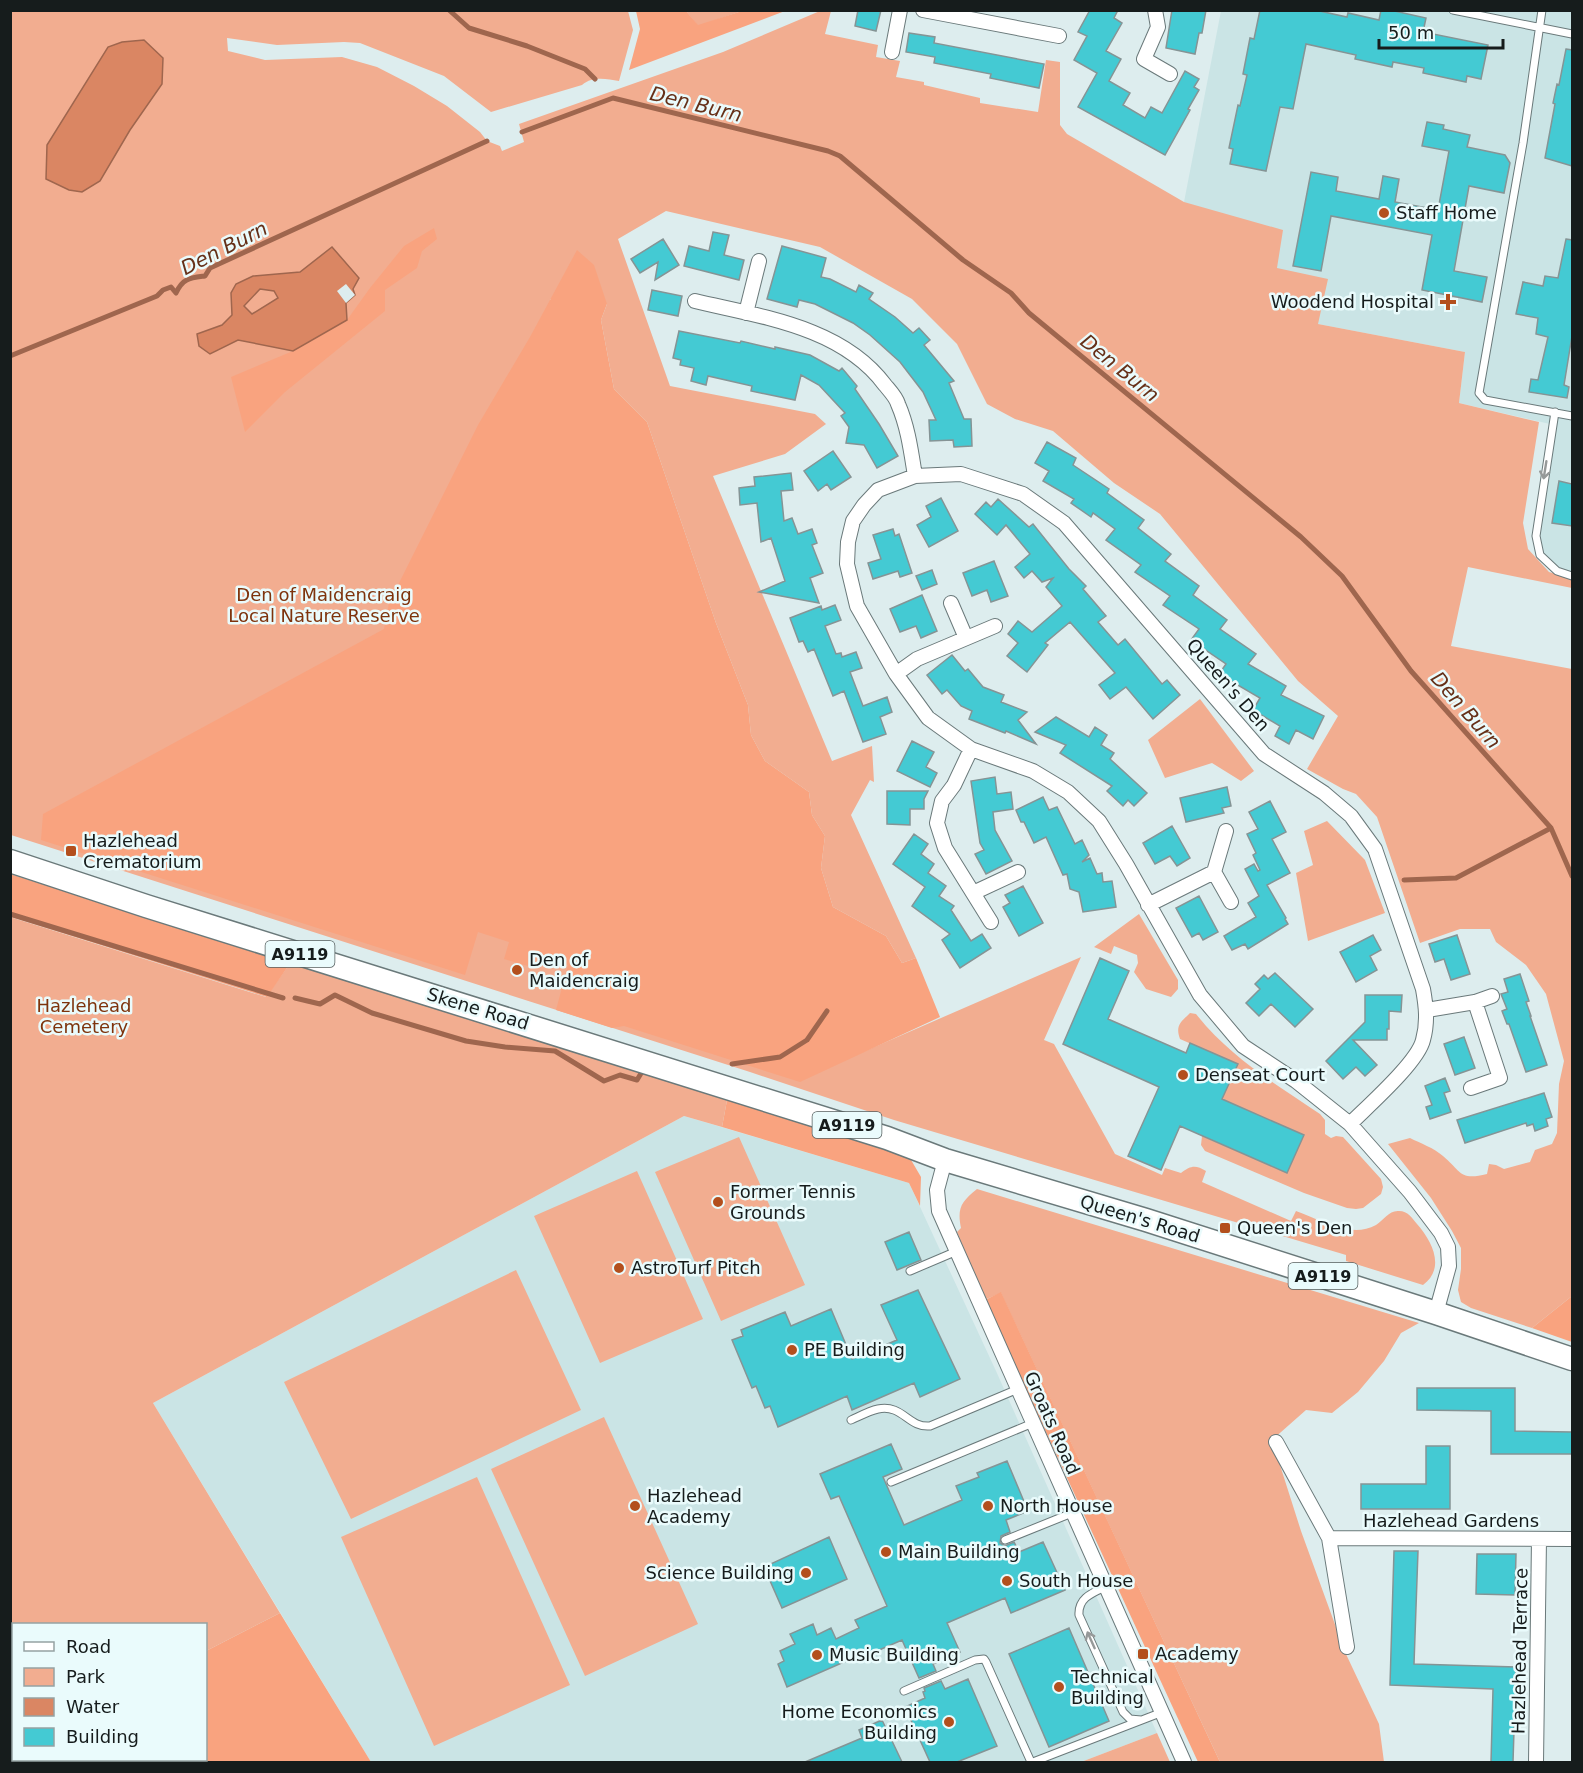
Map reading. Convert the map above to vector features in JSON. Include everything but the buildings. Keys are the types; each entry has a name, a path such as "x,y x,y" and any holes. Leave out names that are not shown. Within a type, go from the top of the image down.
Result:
{"main road":[{"name":"Skene Road","path":"10,861 146,906 887,1138 945,1160"},
{"name":"Queen's Road","path":"945,1160 1146,1220 1572,1359"}],"street":[{"path":"892,52 900,10"},
{"path":"923,10 1059,36"},
{"path":"1155,10 1158,27 1144,59 1170,74"},
{"path":"746,313 759,261"},
{"path":"695,302 805,329 843,346 875,371 898,401 909,436 915,476"},
{"name":"Queen's Den","path":"1350,1124 1404,1070 1411,1060 1423,1042 1427,1010 1423,988 1375,849 1351,816 1324,793 1264,754 1064,523 1023,494 961,474 915,476 878,490 853,521 848,542 847,564 857,606 896,674 928,718 971,749 1033,771 1068,792 1099,821 1200,995 1243,1046 1296,1081 1350,1124 1410,1192 1441,1233 1448,1247 1449,1266 1436,1313"},
{"path":"951,603 966,638"},
{"path":"896,674 917,659 995,626"},
{"path":"971,749 954,785 942,801 937,823 945,848 991,922"},
{"path":"1226,831 1214,872 1231,902"},
{"path":"973,893 1018,872"},
{"path":"1148,905 1214,872"},
{"path":"1427,1010 1475,1002 1492,996"},
{"path":"1471,1088 1500,1078 1475,1002"},
{"name":"Groats Road","path":"945,1160 937,1190 939,1211 1160,1713 1184,1762"},
{"path":"1276,1442 1329,1538 1347,1647"},
{"name":"Hazlehead Gardens","path":"1329,1538 1572,1539"},
{"name":"Hazlehead Terrace","path":"1536,1762 1539,1539"}],"lane":[{"path":"1453,10 1572,34"},
{"path":"1542,10 1524,143 1479,393 1485,400 1572,416"},
{"path":"1555,412 1536,536 1540,555 1557,571 1572,576"},
{"path":"910,1270 957,1251"},
{"path":"851,1420 875,1410 889,1408 901,1412 915,1424 922,1427 930,1426 1017,1389"},
{"path":"891,1482 1033,1423"},
{"path":"1005,1540 1072,1513"},
{"path":"1105,1587 1090,1593 1082,1600 1080,1615 1123,1712 1130,1719 1141,1720"},
{"path":"904,1691 975,1660 984,1659 1032,1762 1160,1713"}],"shaded area":[{"path":"636,11 686,11 698,25 742,11 785,11 629,70 640,29"},
{"name":"Woodend Hospital","path":"1221,11 1572,11 1572,572 1555,566 1538,550 1534,531 1550,424 1459,403 1465,352 1318,324 1276,268 1184,202"},
{"path":"434,228 437,239 422,251 417,268 385,290 385,311 285,392 245,432 231,377 293,351 347,320 404,246"},
{"path":"577,250 594,265 607,304 601,320 614,389 647,422 716,623 748,705 751,735 765,761 809,792 812,815 825,836 821,868 833,907 886,936 902,963 916,958 940,1017 800,1082 624,1026 612,1028 556,1010 568,965 532,954 528,966 504,959 509,942 478,932 465,975 41,840 43,814 384,629 389,603 478,425 530,337"},
{"path":"10,874 291,962 267,997 11,917"},
{"path":"727,1100 907,1153 921,1177 920,1206 909,1183 722,1127"},
{"name":"Hazlehead Academy","path":"684,1116 909,1183 996,1371 1157,1733 1081,1762 371,1762 153,1403"},
{"path":"1001,1292 1220,1762 1198,1762 985,1300"},
{"path":"1572,1296 1572,1342 1532,1328"},
{"path":"280,1613 371,1762 11,1762 12,1750 12,1761 207,1761 207,1650"}],"green space":[{"name":"Den of Maidencraig Local Nature Reserve","path":"11,11 628,11 633,30 619,81 591,80 582,85 491,112 444,76 360,43 277,45 227,38 228,51 265,60 342,57 377,67 447,106 480,132 487,141 500,146 502,151 524,142 519,124 723,52 820,11 831,11 825,34 878,45 876,57 900,61 896,77 924,82 924,85 980,98 980,103 1038,112 1046,60 1060,62 1060,125 1067,134 1184,202 1283,230 1277,268 1328,279 1318,324 1465,352 1459,403 1539,422 1523,523 1528,549 1549,572 1572,579 1572,588 1468,567 1451,646 1572,669 1572,1296 1532,1328 1471,1308 1461,1302 1458,1290 1461,1248 1431,1198 1388,1144 1410,1138 1443,1156 1461,1173 1478,1176 1487,1174 1489,1164 1504,1169 1530,1162 1535,1150 1552,1144 1557,1133 1559,1084 1564,1061 1546,994 1526,965 1496,942 1490,929 1460,929 1420,943 1377,817 1356,794 1307,769 1338,716 1298,681 1160,514 1114,483 1053,431 1015,419 987,404 957,344 912,299 820,247 666,211 618,239 670,386 815,414 826,424 785,454 713,476 832,761 872,746 874,782 870,780 851,815 916,958 902,963 886,936 833,907 821,868 825,836 812,815 809,792 765,761 751,735 748,705 716,623 647,422 614,389 601,320 607,304 550,299 863,1052 1081,957 1044,1040 1054,1044 1115,1154 1162,1175 1165,1168 1181,1173 1191,1167 1199,1168 1206,1171 1202,1182 1291,1221 1296,1211 1336,1227 1356,1230 1376,1225 1392,1212 1405,1212 1428,1238 1434,1254 1434,1271 1423,1285 1346,1261 1346,1255 894,1120 11,835"},
{"path":"686,11 742,11 698,26"},
{"path":"1200,699 1254,771 1241,781 1212,763 1165,778 1148,740"},
{"path":"1327,821 1365,860 1385,913 1308,941 1296,873 1313,865 1304,831"},
{"path":"1139,914 1178,980 1178,989 1171,997 1146,989 1134,972 1138,963 1137,955 1114,946 1111,954 1094,947"},
{"name":"Hazlehead Cemetery","path":"10,917 266,997 291,962 727,1100 722,1127 684,1116 153,1403 280,1613 207,1650 207,1623 12,1623 11,1751"},
{"path":"1190,1013 1196,1014 1209,1030 1238,1057 1320,1114 1325,1120 1325,1134 1331,1138 1343,1137 1381,1179 1383,1187 1381,1194 1363,1208 1347,1208 1304,1193 1205,1151 1201,1145 1202,1136 1287,1173 1304,1135 1222,1099 1237,1064 1180,1039 1179,1027"},
{"name":"Former Tennis Grounds","path":"739,1137 805,1285 721,1321 655,1172"},
{"name":"AstroTurf Pitch","path":"637,1171 703,1319 600,1363 534,1216"},
{"path":"977,1189 1419,1323 1401,1333 1384,1361 1358,1392 1332,1413 1306,1410 1272,1440 1301,1531 1345,1652 1379,1724 1384,1762 1220,1762 1001,1293 984,1300 957,1232 961,1228 961,1206"},
{"path":"516,1270 581,1410 351,1519 284,1382"},
{"path":"604,1417 698,1624 585,1676 491,1469"},
{"path":"477,1477 570,1685 434,1746 341,1537"},
{"path":"1157,1733 1170,1762 1081,1762"}],"water":[{"path":"144,40 163,58 162,84 130,130 100,181 82,192 69,190 46,179 47,145 108,47 122,42"},
{"path":"332,247 359,278 353,289 355,295 346,303 347,320 293,351 238,340 210,354 199,346 197,334 222,325 232,315 231,293 236,284 253,276 300,272","holes":["260,289 274,291 278,298 252,314 244,306"]}],"pier":[{"path":"346,284 355,295 346,303 337,291"}],"waterway":[{"path":"449,10 469,28 527,46 585,69 595,79"},
{"name":"Den Burn","path":"522,132 613,98 828,151 840,156 963,260 1011,293 1029,313 1301,537 1342,576 1411,671 1551,828 1572,876"},
{"name":"Den Burn","path":"10,356 157,296 163,290 171,287 176,293 184,282 191,278 205,276 210,268 487,141"},
{"path":"1404,880 1456,878 1551,828"},
{"path":"10,914 283,998"},
{"path":"295,998 320,1004 335,995 372,1013 466,1041 555,1051 604,1081 620,1075 637,1080 643,1070"},
{"path":"732,1064 780,1057 807,1040 827,1011"}],"place":[{"name":"Staff Home","path":"1384,213"},
{"name":"Woodend Hospital","path":"1448,302"},
{"name":"Hazlehead Crematorium","path":"71,851"},
{"name":"Den of Maidencraig","path":"517,970"},
{"name":"Denseat Court","path":"1183,1075"},
{"name":"Former Tennis Grounds","path":"718,1202"},
{"name":"Queen's Den","path":"1225,1228"},
{"name":"AstroTurf Pitch","path":"619,1268"},
{"name":"PE Building","path":"792,1350"},
{"name":"Hazlehead Academy","path":"635,1506"},
{"name":"North House","path":"988,1506"},
{"name":"Main Building","path":"886,1552"},
{"name":"Science Building","path":"806,1573"},
{"name":"South House","path":"1007,1581"},
{"name":"Academy","path":"1143,1654"},
{"name":"Music Building","path":"817,1655"},
{"name":"Technical Building","path":"1059,1687"},
{"name":"Home Economics Building","path":"949,1722"}]}
